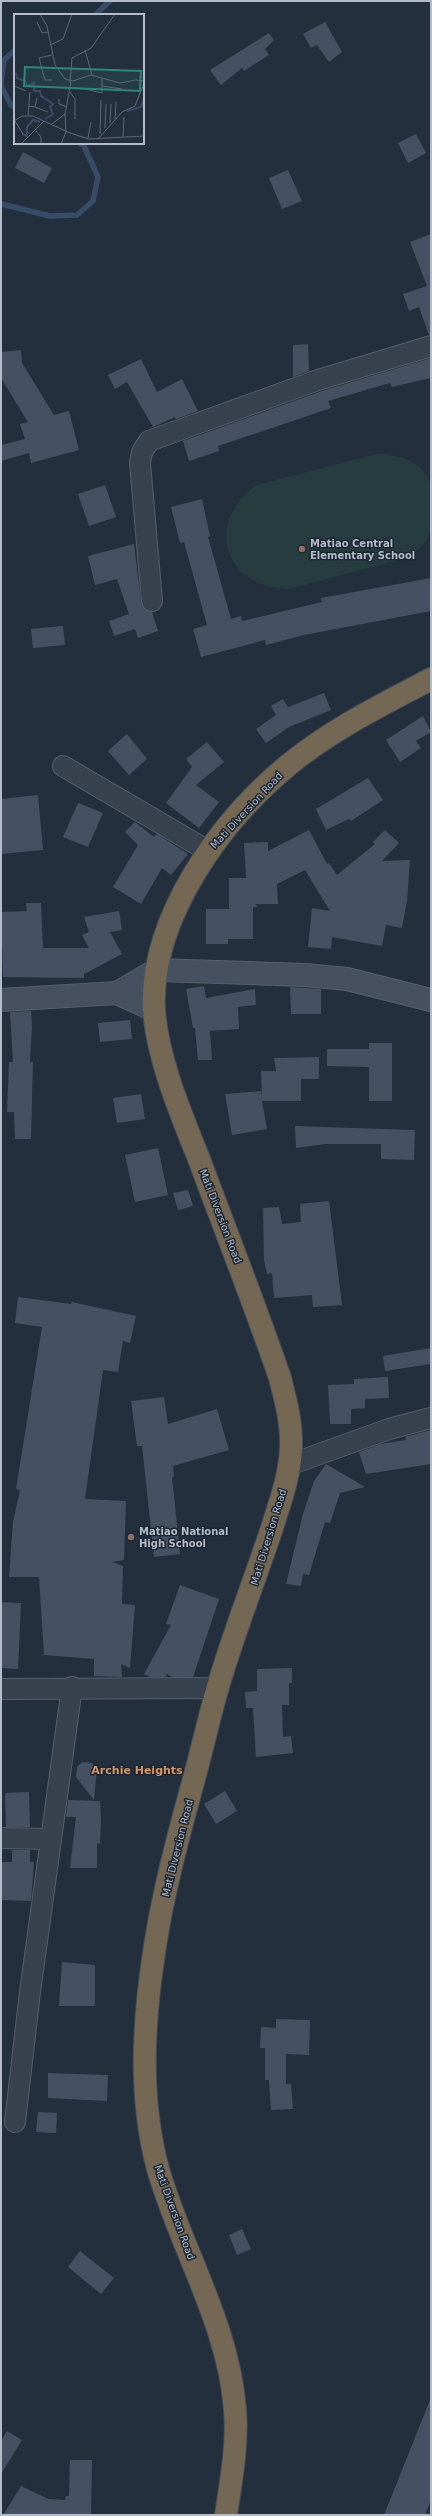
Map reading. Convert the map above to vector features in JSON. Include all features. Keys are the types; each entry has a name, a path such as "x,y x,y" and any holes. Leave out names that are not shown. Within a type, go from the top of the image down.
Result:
{"highway":[{"name":"Mati Diversion Road","path":"226,2515 234,2447 235,2411 230,2375 201,2282 159,2170 147,2118 143,2063 154,1953 167,1886 218,1688 258,1570 289,1465 289,1413 280,1378 190,1136 160,1047 154,1010 156,970 164,938 188,884 208,851 247,806 285,767 331,734 381,704 431,680"}],"street":[{"path":"152,600 140,463 142,452 149,441 310,382 431,346"},
{"path":"63,766 208,851"},
{"path":"1,1000 116,993 156,970 305,974 340,978 431,1000"},
{"path":"116,993 154,1010"},
{"path":"289,1465 389,1429 431,1418"},
{"path":"1,1689 72,1687 218,1688"},
{"path":"14,2122 72,1687"},
{"path":"1,1838 51,1840"}],"green space":[{"path":"376,454 392,455 414,463 421,468 430,482 430,531 426,542 415,552 407,558 288,589 266,585 248,577 236,565 228,550 226,534 230,517 240,500 257,485"}],"building":[{"path":"325,22 342,52 329,62 317,45 311,48 303,34"},
{"path":"269,33 274,40 265,49 269,55 244,71 242,68 221,85 210,70"},
{"path":"416,134 426,153 408,163 398,143"},
{"path":"23,152 52,168 44,183 15,168"},
{"path":"288,170 302,201 282,209 269,178"},
{"path":"431,234 431,335 429,335 419,307 409,311 403,294 427,286 410,242"},
{"path":"308,344 309,371 293,377 293,345"},
{"path":"21,350 22,363 54,415 69,411 79,450 31,463 29,453 1,461 1,445 25,439 20,424 28,422 1,378 1,352"},
{"path":"431,358 431,378 392,387 390,383 328,401 331,408 218,446 219,451 189,461 183,441 322,391"},
{"path":"141,359 157,392 182,379 198,411 176,419 175,417 153,427 127,382 115,389 108,375"},
{"path":"105,485 116,517 89,526 78,494"},
{"path":"202,499 210,536 208,537 231,619 241,616 242,621 322,602 321,598 431,578 431,611 304,635 266,645 265,640 201,657 193,629 207,625 184,542 180,543 171,507"},
{"path":"134,544 141,602 143,608 152,612 158,631 138,638 135,629 114,636 109,621 129,614 117,579 95,585 88,556"},
{"path":"63,626 65,645 33,648 31,629"},
{"path":"324,693 331,710 289,727 266,743 256,729 276,715 271,706 283,699 288,707"},
{"path":"423,716 431,732 416,741 421,748 400,762 386,740"},
{"path":"127,734 147,759 129,775 108,751"},
{"path":"207,742 224,762 196,785 219,802 199,828 166,803 192,767 186,759"},
{"path":"368,778 383,800 351,821 349,819 326,830 316,809"},
{"path":"38,795 43,850 1,854 1,799"},
{"path":"78,803 103,813 88,847 63,837"},
{"path":"135,822 154,837 157,834 188,854 171,875 162,868 141,904 113,887 138,845 125,832"},
{"path":"309,830 327,864 329,863 337,875 375,844 373,842 385,830 399,843 382,861 410,860 407,901 402,928 386,925 382,946 332,937 331,949 308,947 312,908 330,911 305,870 277,884 278,904 256,904 257,907 253,907 253,939 228,939 228,944 206,944 206,909 229,909 229,878 246,878 244,843 268,842 268,851"},
{"path":"26,903 41,903 43,948 89,948 82,935 89,932 84,917 119,911 122,930 110,932 122,954 84,974 84,978 3,977 1,912 27,911"},
{"path":"204,986 206,998 255,989 256,1005 238,1007 239,1029 210,1031 212,1060 198,1060 195,1028 193,1028 186,989"},
{"path":"290,987 321,989 321,1014 291,1014"},
{"path":"31,1011 32,1027 30,1062 33,1062 31,1139 15,1139 14,1112 7,1112 9,1062 13,1062 10,1012"},
{"path":"130,1020 132,1039 100,1042 98,1023"},
{"path":"369,1043 392,1043 392,1101 369,1101 369,1067 327,1066 327,1049 369,1049"},
{"path":"319,1057 319,1079 301,1079 301,1101 262,1101 261,1071 276,1071 274,1058"},
{"path":"261,1091 267,1129 232,1135 225,1094"},
{"path":"141,1094 145,1119 117,1123 113,1098"},
{"path":"295,1126 415,1130 414,1160 381,1159 381,1144 325,1144 296,1148"},
{"path":"158,1148 168,1195 135,1202 125,1155"},
{"path":"188,1190 193,1206 178,1210 173,1193"},
{"path":"329,1201 342,1305 313,1307 312,1295 274,1298 272,1273 267,1274 264,1260 263,1208 279,1207 282,1224 301,1222 300,1204"},
{"path":"18,1297 71,1304 72,1302 136,1316 130,1343 123,1341 118,1372 103,1370 85,1499 126,1501 124,1560 112,1562 123,1566 122,1604 135,1605 130,1668 121,1664 122,1677 94,1676 94,1659 44,1655 39,1577 9,1577 13,1522 20,1490 16,1489 42,1327 15,1323"},
{"path":"431,1348 431,1364 385,1371 383,1356"},
{"path":"388,1377 389,1398 365,1399 365,1408 351,1409 351,1424 330,1424 328,1385 354,1384 354,1379"},
{"path":"164,1397 168,1424 217,1409 229,1450 173,1466 174,1476 172,1477 180,1554 154,1557 142,1446 137,1446 131,1401"},
{"path":"431,1430 431,1464 366,1474 359,1452 380,1444 406,1440 405,1437"},
{"path":"326,1464 365,1487 340,1493 330,1523 325,1522 309,1575 303,1574 301,1586 286,1584 303,1514 314,1481"},
{"path":"180,1585 219,1599 193,1677 172,1677 167,1674 166,1677 150,1677 144,1674 171,1625 166,1624"},
{"path":"1,1602 21,1603 18,1669 1,1668"},
{"path":"292,1668 292,1683 289,1683 289,1705 282,1705 283,1737 291,1736 293,1753 256,1757 253,1708 246,1708 245,1692 257,1691 257,1669"},
{"path":"82,1762 92,1763 97,1768 94,1800 76,1777 77,1767"},
{"path":"225,1791 237,1811 216,1824 204,1804"},
{"path":"29,1792 30,1827 6,1827 5,1793"},
{"path":"68,1800 100,1801 100,1844 97,1843 97,1868 70,1868 76,1817 66,1817"},
{"path":"12,1850 30,1850 30,1862 34,1862 31,1901 1,1900 1,1862 12,1862"},
{"path":"62,1962 95,1965 95,2006 59,2006"},
{"path":"276,2019 310,2020 309,2055 286,2054 286,2084 291,2084 293,2109 271,2110 269,2080 265,2080 265,2048 260,2048 261,2027 276,2028"},
{"path":"48,2073 108,2075 107,2101 48,2098"},
{"path":"38,2112 57,2113 56,2133 36,2132"},
{"path":"242,2229 251,2249 237,2255 229,2235"},
{"path":"80,2251 114,2278 101,2294 68,2267"},
{"path":"430,2400 431,2500 425,2515 384,2515"},
{"path":"7,2431 22,2440 1,2474 1,2441"},
{"path":"70,2460 92,2460 91,2515 3,2515 21,2486 48,2499 65,2500 66,2496 69,2496"}],"waterway":[{"path":"96,14 110,1"},
{"path":"1,84 4,60 14,51"},
{"path":"1,86 11,105 14,106"},
{"path":"1,204 50,216 77,215 93,201 98,177 84,146 81,144"}],"place":[{"name":"Matiao Central Elementary School","path":"302,549"},
{"name":"Matiao National High School","path":"131,1537"}],"district":[{"name":"Archie Heights","path":"137,1770"}]}
